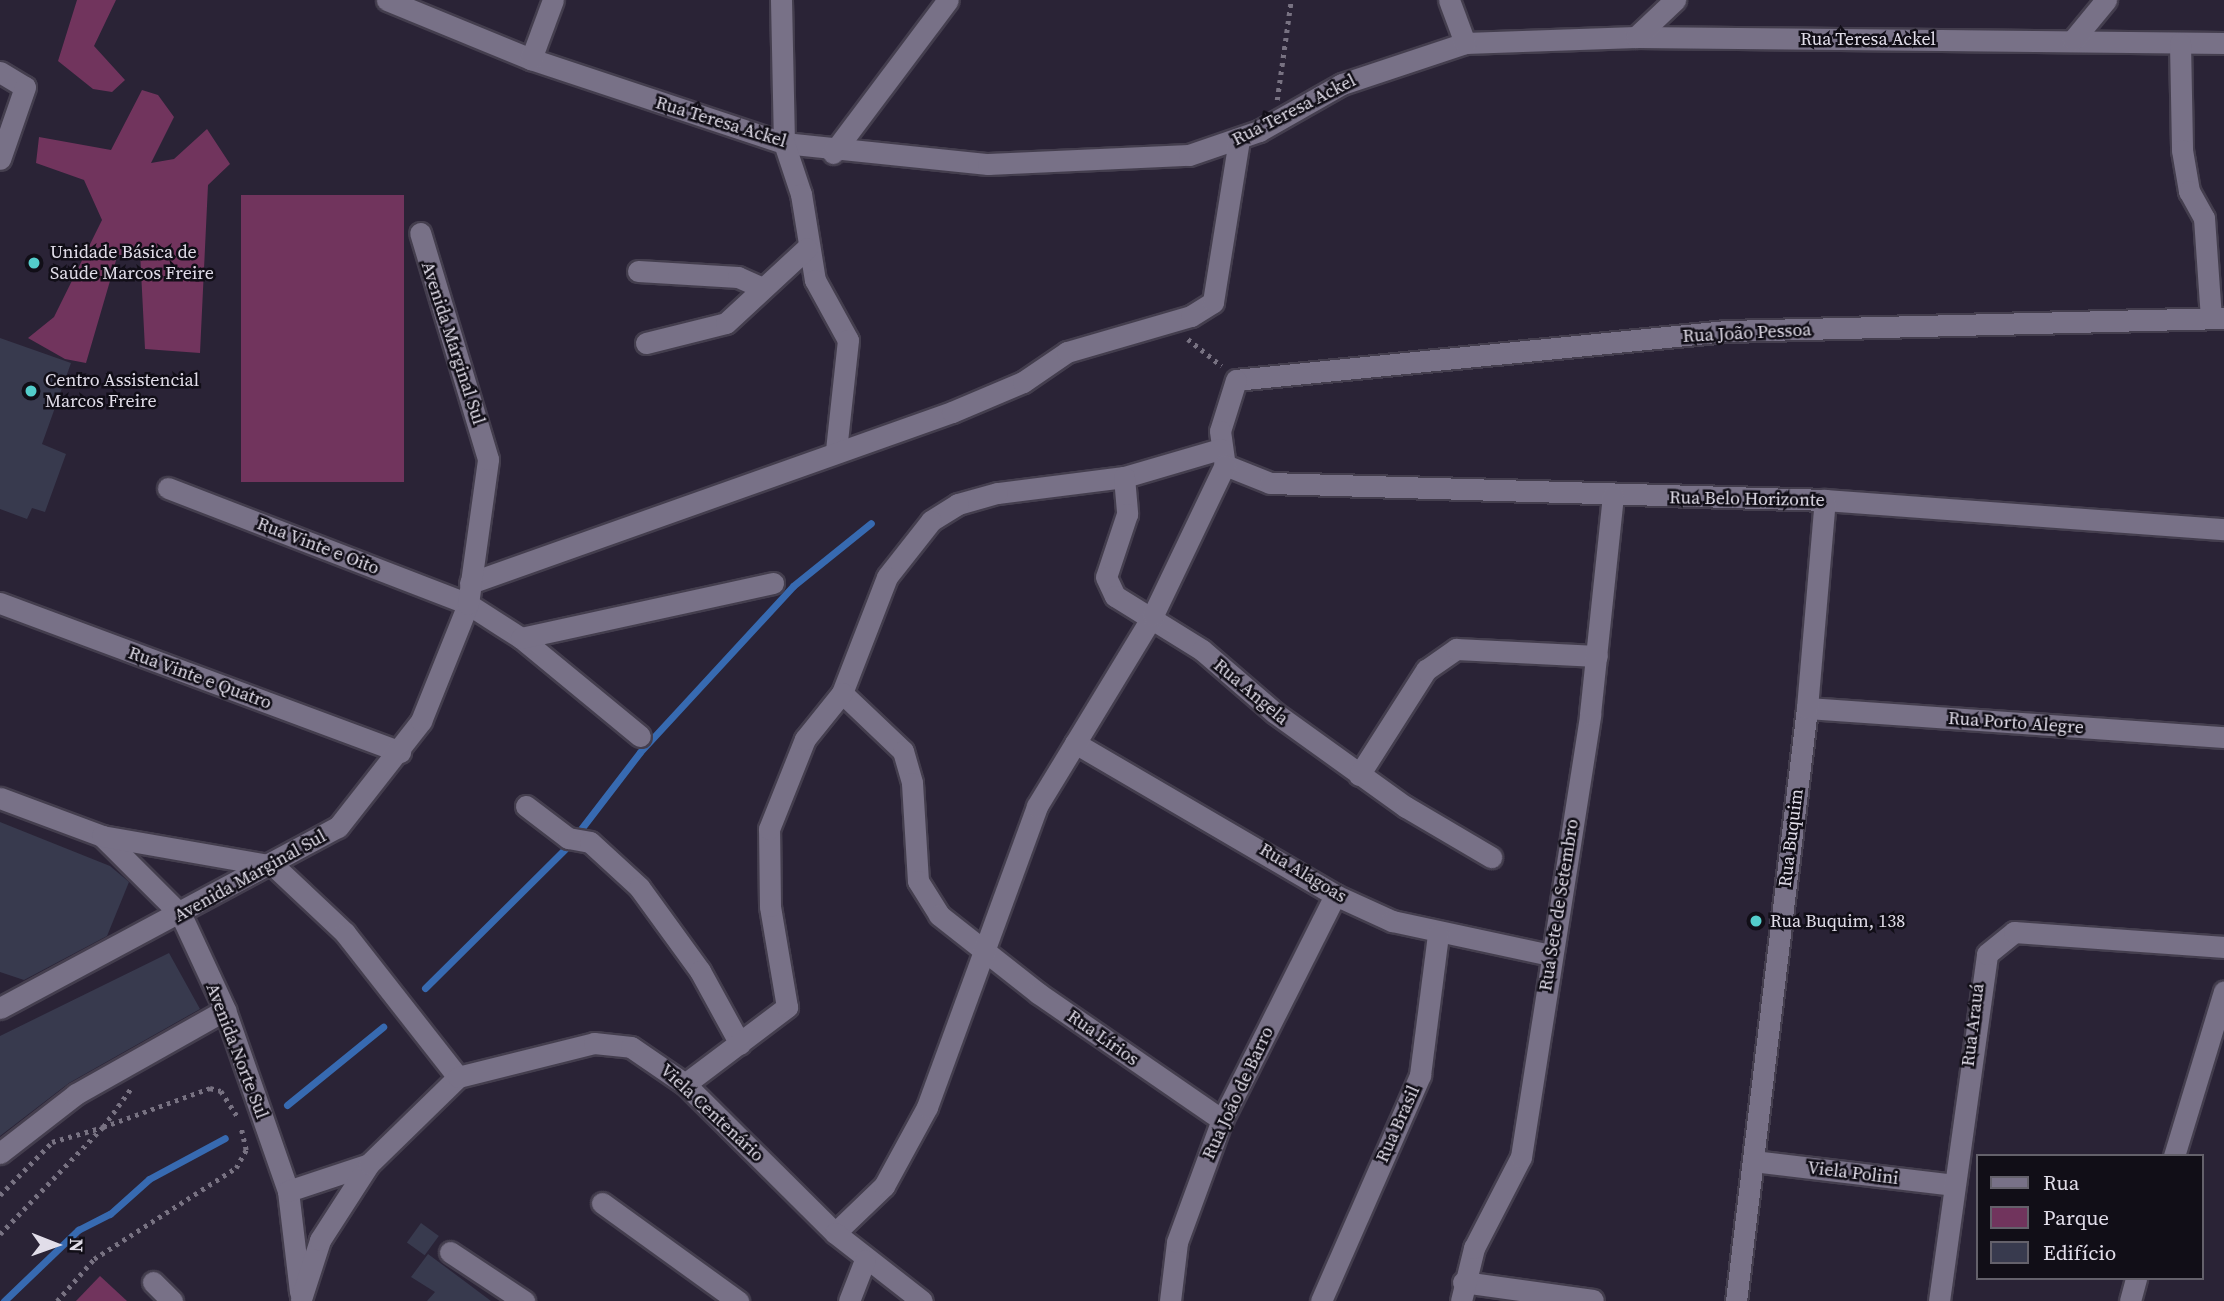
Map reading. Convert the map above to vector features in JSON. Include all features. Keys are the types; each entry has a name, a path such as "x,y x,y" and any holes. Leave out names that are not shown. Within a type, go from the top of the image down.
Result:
{"street":[{"name":"Rua Teresa Ackel","path":"387,0 531,59 783,143 833,153 988,164 1189,155 1239,140 1342,84 1465,43 1636,37 2224,43"},
{"path":"531,59 553,0"},
{"path":"781,0 783,143 801,194 807,248 815,280 848,340 836,450"},
{"path":"833,153 948,0"},
{"path":"1449,0 1465,43"},
{"path":"1636,37 1675,0"},
{"path":"2073,40 2106,0"},
{"path":"2180,43 2182,150 2189,191 2204,218 2218,318"},
{"path":"0,72 24,84 0,159"},
{"path":"469,594 836,450 953,412 1023,382 1066,352 1181,319 1213,302 1239,140"},
{"name":"Avenida Marginal Sul","path":"0,1007 274,866 338,827 400,752 436,689 469,594 488,459 420,233"},
{"path":"646,343 712,330 807,248"},
{"path":"638,271 738,277 763,288"},
{"name":"Rua João Pessoa","path":"1233,382 1272,381 1726,331 2218,318"},
{"path":"835,1233 884,1186 921,1119 987,953 1037,806 1153,615 1223,457 1222,414 1233,382"},
{"path":"685,1084 787,1007 770,906 769,829 805,739 842,693 887,578 931,521 958,503 997,493 1124,477 1223,457"},
{"name":"Rua Belo Horizonte","path":"1223,457 1270,483 1614,496 1825,500 2224,529"},
{"name":"Rua Angela","path":"1124,477 1127,514 1108,560 1107,583 1115,596 1153,615 1359,775 1491,857"},
{"name":"Rua Vinte e Oito","path":"168,488 469,594 640,736"},
{"name":"Rua Sete de Setembro","path":"1462,1291 1521,1157 1597,656 1614,496"},
{"name":"Rua Buquim","path":"1736,1301 1807,708 1825,500"},
{"path":"521,638 773,583"},
{"name":"Rua Vinte e Quatro","path":"0,603 400,752"},
{"path":"1359,775 1426,670 1456,649 1597,656"},
{"name":"Rua Lírios","path":"842,693 903,751 912,783 918,881 929,903 987,953 1222,1120"},
{"name":"Rua Porto Alegre","path":"1807,708 2224,737"},
{"name":"Rua Alagoas","path":"1076,743 1335,895 1438,936 1550,955"},
{"name":"Avenida Norte Sul","path":"0,798 102,836 274,866"},
{"path":"526,806 568,838 590,842 639,887 700,971 740,1044"},
{"name":"Avenida Norte Sul","path":"102,836 181,915 225,1010 288,1191 301,1300"},
{"path":"274,866 345,933 458,1077 369,1164 320,1240 301,1300"},
{"name":"Rua João de Barro","path":"1170,1301 1177,1242 1222,1120 1335,895"},
{"name":"Rua Arauá","path":"1939,1301 1980,968 1999,940 2014,932 2224,947"},
{"name":"Rua Brasil","path":"1321,1301 1420,1075 1438,936"},
{"path":"2175,1154 2224,991"},
{"path":"0,1153 76,1094 225,1010"},
{"name":"Viela Centenário","path":"458,1077 594,1043 631,1047 685,1084 835,1233 865,1260 922,1301"},
{"name":"Viela Polini","path":"1753,1161 1953,1185"},
{"path":"288,1191 369,1164"},
{"path":"603,1203 738,1301"},
{"path":"450,1252 524,1301"},
{"path":"849,1301 865,1260"},
{"path":"2130,1301 2135,1280"},
{"path":"153,1282 172,1301"},
{"path":"1462,1291 1593,1300"}],"path":[{"path":"1276,121 1277,73 1291,33 1292,0"},
{"path":"1181,319 1187,338 1213,353 1233,382"},
{"path":"0,1234 103,1128 139,1077"},
{"path":"0,1195 52,1142 103,1128 210,1088 221,1091 240,1122 246,1150 236,1168 138,1237 94,1259 57,1301"}],"green space":[{"path":"77,0 116,0 94,46 125,80 112,92 93,89 58,61"},
{"path":"142,90 158,95 174,117 151,163 174,159 207,129 230,164 208,185 200,353 145,349 140,252 117,257 86,363 65,359 28,338 54,317 102,220 84,180 36,163 39,137 111,150"},
{"path":"241,195 404,195 404,482 241,482"},
{"path":"100,1276 127,1301 76,1301"}],"building":[{"path":"0,338 71,363 42,444 66,454 45,512 32,508 27,519 0,509"},
{"path":"0,822 110,866 129,882 107,936 24,980 0,972"},
{"path":"169,953 200,1009 69,1083 0,1136 0,1036"},
{"path":"421,1223 439,1236 425,1255 407,1242"},
{"path":"428,1254 491,1301 427,1301 435,1292 411,1277"}],"waterway":[{"path":"581,829 640,752 793,586 871,523"},
{"path":"425,988 570,844"},
{"path":"287,1105 383,1027"},
{"path":"4,1301 78,1230 110,1214 149,1179 225,1138"}],"place":[{"name":"Unidade Básica de Saúde Marcos Freire","path":"34,263"},
{"name":"Centro Assistencial Marcos Freire","path":"31,391"},
{"name":"Rua Buquim, 138","path":"1756,921"}]}
